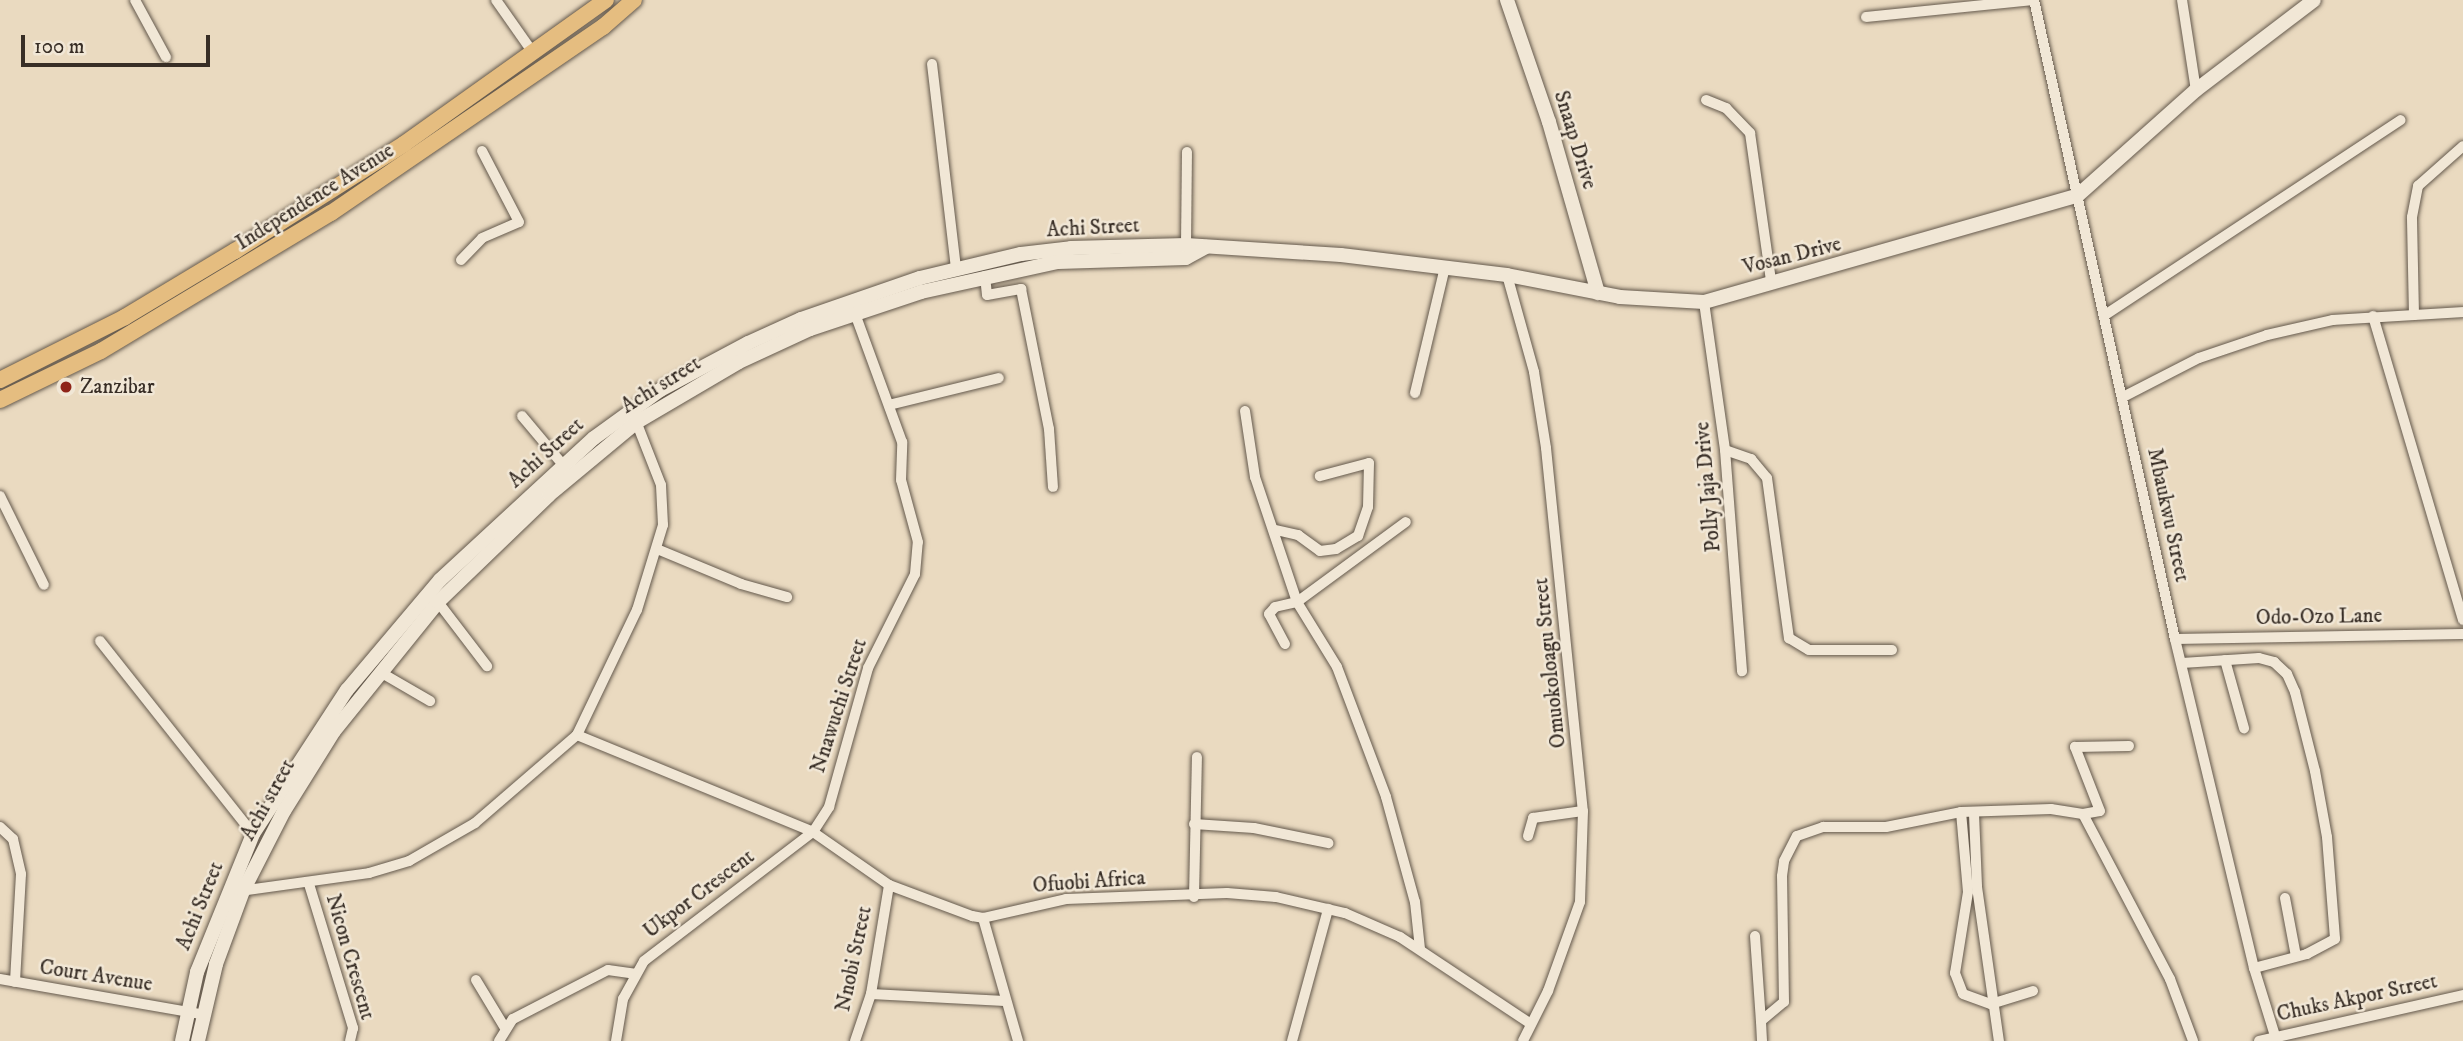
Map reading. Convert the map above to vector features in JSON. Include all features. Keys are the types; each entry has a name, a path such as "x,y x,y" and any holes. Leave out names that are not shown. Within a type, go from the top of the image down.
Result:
{"main road":[{"name":"Independence Avenue","path":"0,380 125,317 404,144 534,54 606,0"},
{"name":"Independence Avenue","path":"0,400 101,351 413,159 603,27 635,0"}],"street":[{"path":"135,0 166,57"},
{"path":"496,0 534,54"},
{"name":"Snaap Drive","path":"1507,0 1549,122 1598,293"},
{"path":"1866,17 2034,0"},
{"name":"Mbaukwu Street","path":"2034,0 2175,639 2254,968 2275,1035"},
{"path":"2182,0 2196,90"},
{"name":"Vosan Drive","path":"1206,247 1445,267 1507,275 1598,293 1704,302 1771,281 1826,270 2077,196 2196,90 2312,1"},
{"path":"592,11 603,27"},
{"path":"932,64 956,268"},
{"path":"1706,100 1726,108 1750,133 1771,281"},
{"path":"2105,315 2401,120"},
{"path":"404,144 413,159"},
{"path":"2414,315 2412,217 2418,186 2463,146"},
{"path":"461,260 482,237 519,222 482,151"},
{"path":"1186,245 1187,152"},
{"name":"Achi Street","path":"182,1041 187,1010 227,891 253,834 313,736 410,614 469,551 564,466 634,416 748,343 956,268 1055,249 1186,245 1206,247"},
{"name":"Achi street","path":"853,307 1058,262 1186,258 1206,247"},
{"path":"1415,393 1445,267"},
{"name":"Omuokoloagu Street","path":"1507,275 1534,372 1546,448 1583,811 1580,902 1570,937 1523,1041"},
{"path":"985,276 987,295 1021,289 1049,429 1053,487"},
{"name":"Polly Jaja Drive","path":"1704,302 1725,450 1742,671"},
{"name":"Nnawuchi Street","path":"813,832 829,807 868,668 917,564 918,542 907,514 900,470 902,442 853,307"},
{"path":"2123,397 2199,358 2249,340 2373,316 2463,312"},
{"path":"2373,316 2463,620"},
{"path":"889,405 999,378"},
{"path":"1245,411 1255,477 1276,530 1297,602 1337,667 1386,797 1415,902 1420,948"},
{"path":"522,416 564,466"},
{"path":"227,891 309,884 369,873 432,850 511,796 576,735 636,610 657,549 663,501 653,457 634,416"},
{"name":"Achi street","path":"198,1041 201,1014 243,891 313,763 380,672 438,602 634,416"},
{"path":"1725,450 1751,459 1767,478 1789,639 1809,650 1892,650"},
{"path":"1276,530 1298,535 1320,551 1336,549 1357,536 1368,506 1369,463 1320,476"},
{"path":"0,496 44,585"},
{"path":"1285,644 1269,614 1275,607 1297,602 1406,522"},
{"path":"657,549 741,584 787,597"},
{"path":"438,602 487,666"},
{"name":"Odo-Ozo Lane","path":"2175,639 2463,635"},
{"path":"100,641 253,834"},
{"path":"2182,663 2259,658 2287,674 2315,771 2337,931 2329,944 2254,968"},
{"path":"2225,660 2244,728"},
{"path":"380,672 430,701"},
{"path":"576,735 813,832 889,885 983,918 1018,1041"},
{"path":"1761,1021 1784,1002 1782,876 1786,853 1797,836 1823,827 1886,827 1961,812 1974,814 2051,809 2083,814 2100,811 2075,747 2129,746"},
{"path":"1194,897 1197,757"},
{"path":"1528,836 1533,818 1583,811"},
{"path":"1961,812 1968,892 1955,973 1963,994 1991,1004 2033,991"},
{"path":"1974,814 1977,887 1991,1004 1999,1041"},
{"path":"2083,814 2170,979 2193,1041"},
{"path":"1194,824 1254,828 1328,843"},
{"path":"0,827 13,839 21,874 15,982"},
{"name":"Ukpor Crescent","path":"616,1041 623,999 635,974 658,946 813,832"},
{"name":"Nicon Crescent","path":"309,884 353,1028 349,1041"},
{"name":"Nnobi Street","path":"855,1041 871,994 889,885"},
{"name":"Ofuobi Africa","path":"983,918 1046,901 1251,894 1328,909 1363,920 1420,948 1531,1024"},
{"path":"2285,898 2296,956"},
{"path":"1292,1041 1328,909"},
{"path":"1755,936 1762,1041"},
{"path":"499,1041 513,1019 608,971 635,974"},
{"name":"Court Avenue","path":"0,979 201,1014"},
{"path":"476,980 505,1028"},
{"path":"871,994 1005,1001"},
{"name":"Chuks Akpor Street","path":"2259,1041 2275,1035 2463,995"}],"place":[{"name":"Zanzibar","path":"66,387"}]}
